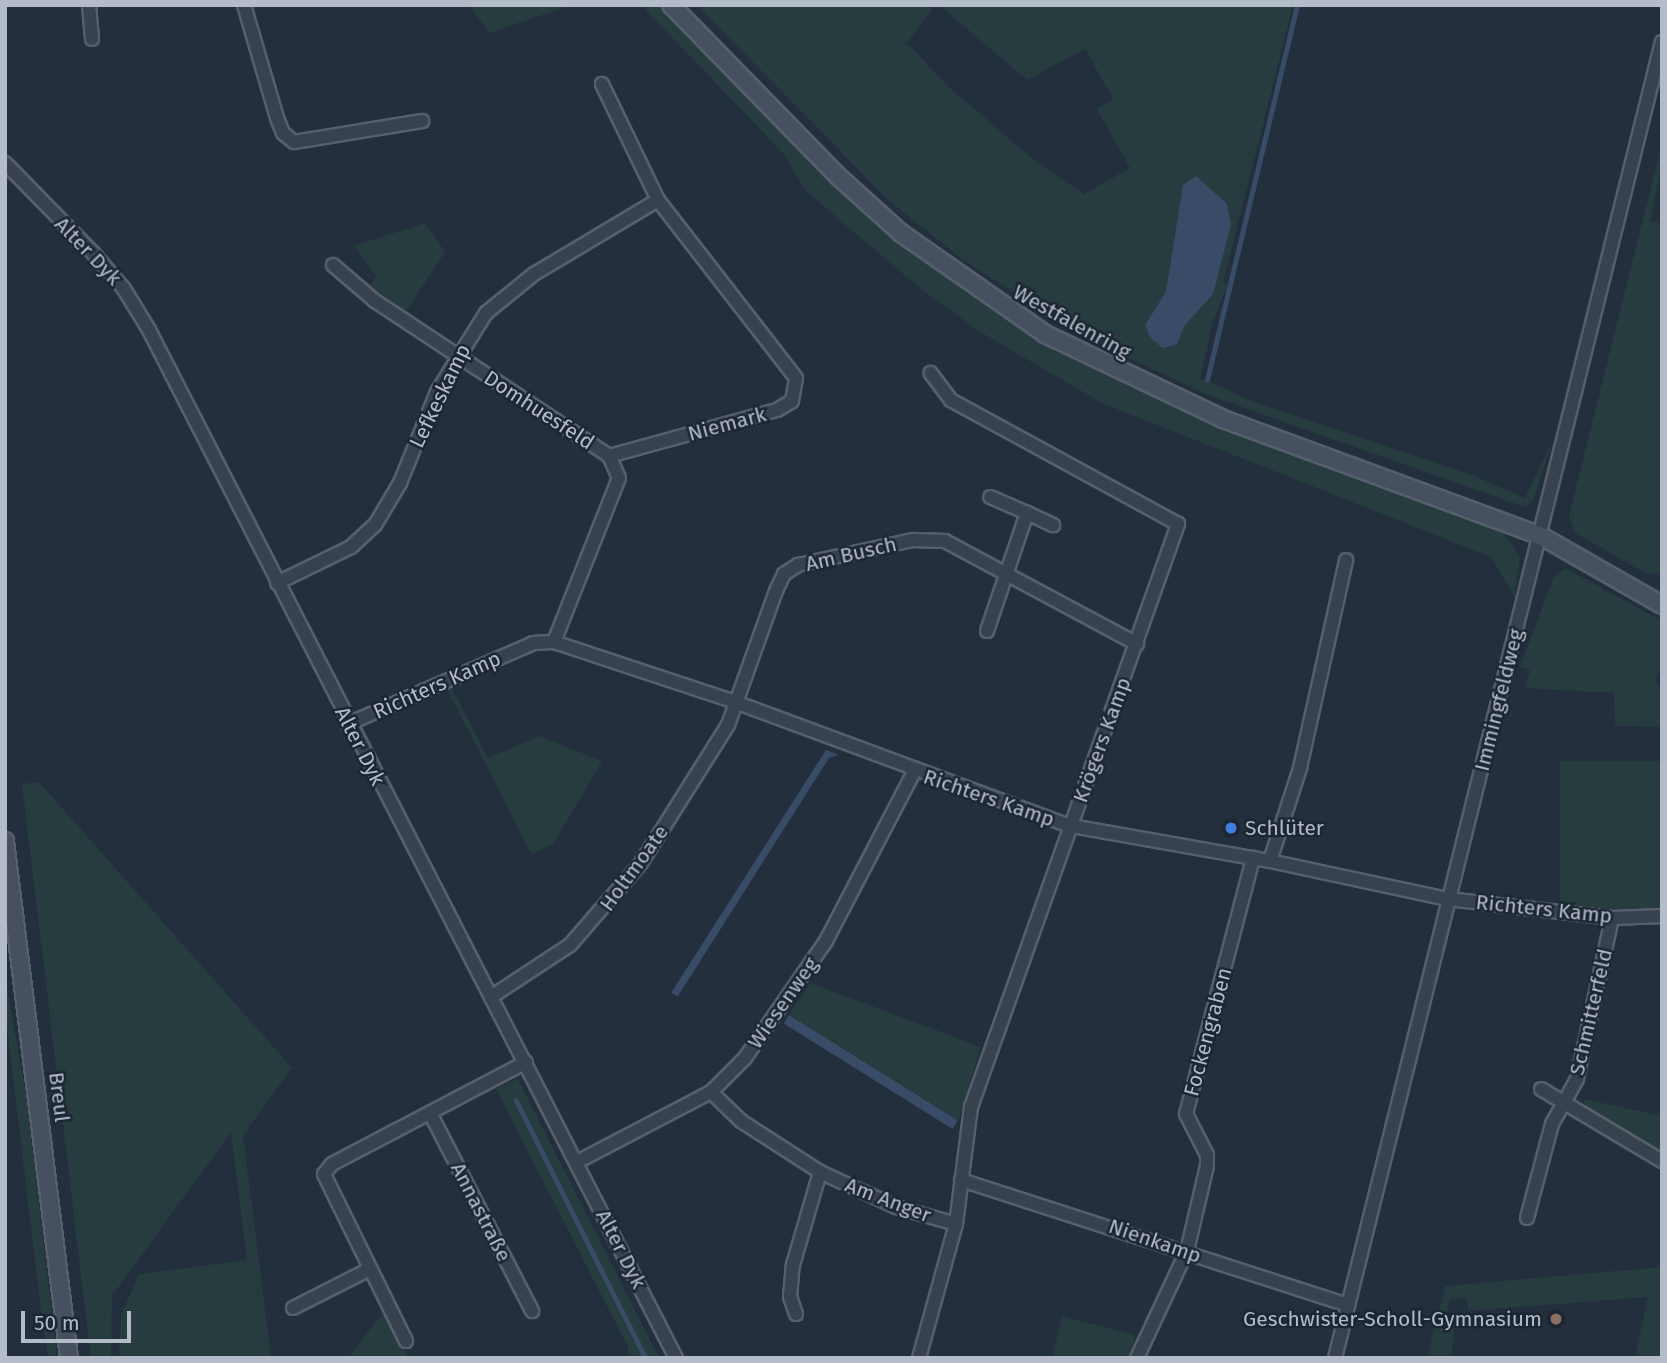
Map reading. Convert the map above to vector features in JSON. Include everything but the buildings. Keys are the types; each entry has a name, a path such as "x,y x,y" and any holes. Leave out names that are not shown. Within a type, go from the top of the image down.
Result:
{"street":[{"path":"89,5 92,39"},
{"path":"244,5 277,118 283,133 293,142 422,121"},
{"name":"Westfalenring","path":"671,5 831,169 901,233 1035,328 1112,370 1223,419 1541,536 1662,605"},
{"name":"Immingfeldweg","path":"1335,1358 1662,43"},
{"name":"Niemark","path":"601,84 659,200 796,378 792,401 777,410 609,456"},
{"name":"Alter Dyk","path":"5,163 124,289 526,1062 676,1358"},
{"name":"Lefkeskamp","path":"277,583 351,547 375,525 400,483 438,392 486,313 510,290 659,200"},
{"name":"Domhuesfeld","path":"333,265 375,301 609,456"},
{"name":"Krögers Kamp","path":"919,1358 957,1224 971,1107 1178,524 951,400 931,373"},
{"path":"554,642 619,478 609,456"},
{"path":"990,498 1053,525"},
{"path":"987,631 1027,513"},
{"name":"Am Busch","path":"736,702 784,573 798,565 925,538 945,541 1136,644"},
{"path":"1270,861 1300,768 1346,560"},
{"name":"Richters Kamp","path":"348,724 533,643 554,642 736,702 914,772 1071,826 1270,861 1448,899 1612,918 1662,916"},
{"name":"Holtmoate","path":"491,997 570,945 621,891 721,736 736,702"},
{"name":"Wiesenweg","path":"577,1162 711,1092 745,1058 819,951 914,772"},
{"name":"Breul","path":"5,841 69,1358"},
{"name":"Fockengraben","path":"1137,1358 1186,1251 1208,1155 1186,1114 1253,858"},
{"name":"Schmitterfeld","path":"1527,1218 1552,1124 1577,1079 1612,918"},
{"path":"406,1340 324,1174 332,1164 526,1062"},
{"name":"Schmitterfeld","path":"1541,1089 1662,1161"},
{"name":"Am Anger","path":"711,1092 741,1121 820,1172 896,1207 957,1224"},
{"name":"Annastraße","path":"430,1113 532,1311"},
{"name":"Am Anger","path":"796,1314 790,1297 793,1265 820,1172"},
{"name":"Nienkamp","path":"961,1180 1348,1305"},
{"path":"293,1308 370,1269"}],"green space":[{"path":"469,5 572,5 489,33"},
{"path":"641,5 663,5 899,240 957,284 1057,349 1145,393 1503,532 1520,557 1514,596 1491,557 1102,403 977,330 921,289 806,191 784,154"},
{"path":"697,5 930,5 933,8 907,43 950,88 1035,161 1084,194 1130,168 1097,109 1113,99 1085,49 1027,80 939,5 1293,5 1223,282 1231,286 1229,293 1225,292 1213,321 1200,378 1257,403 1472,475 1525,498 1553,440 1533,501 1525,507 1208,395 1081,335 962,259 888,200"},
{"path":"1662,143 1662,166 1650,221 1662,224 1662,572 1647,574 1574,532 1569,516"},
{"path":"425,223 445,252 406,311 370,286 376,276 354,246"},
{"path":"1565,568 1662,621 1662,664 1655,679 1662,690 1662,727 1615,726 1614,693 1525,688 1530,670 1520,667 1553,579"},
{"path":"450,685 488,758 539,736 602,761 554,843 532,855 446,687"},
{"path":"1560,761 1662,761 1662,909 1560,909"},
{"path":"39,782 292,1068 243,1135 271,1358 119,1358 121,1315 139,1274 247,1260 231,1132 112,1296 111,1358 91,1358 22,784"},
{"path":"5,975 27,1102 57,1358 48,1358 41,1310 5,1011"},
{"path":"810,983 981,1047 958,1121 789,1015"},
{"path":"518,1079 659,1358 628,1358 628,1347 496,1089"},
{"path":"1584,1099 1662,1116 1662,1155 1583,1109"},
{"path":"1662,1267 1662,1358 1635,1358 1648,1297 1468,1311 1467,1298 1450,1300 1445,1315 1456,1322 1451,1358 1427,1358 1445,1286"},
{"path":"382,1314 388,1317 408,1358 348,1358"},
{"path":"1062,1316 1135,1335 1130,1358 1052,1358"}],"water":[{"path":"1196,176 1227,204 1231,224 1213,294 1185,325 1177,344 1163,348 1151,339 1145,325 1166,292 1183,185"},
{"path":"826,750 839,755 829,758 678,996 671,993"},
{"path":"789,1015 958,1120 952,1129 784,1023"}],"waterway":[{"path":"1207,380 1297,5"},
{"path":"516,1100 646,1358"}],"place":[{"name":"Schlüter","path":"1231,828"},
{"name":"Geschwister-Scholl-Gymnasium","path":"1556,1319"}]}
